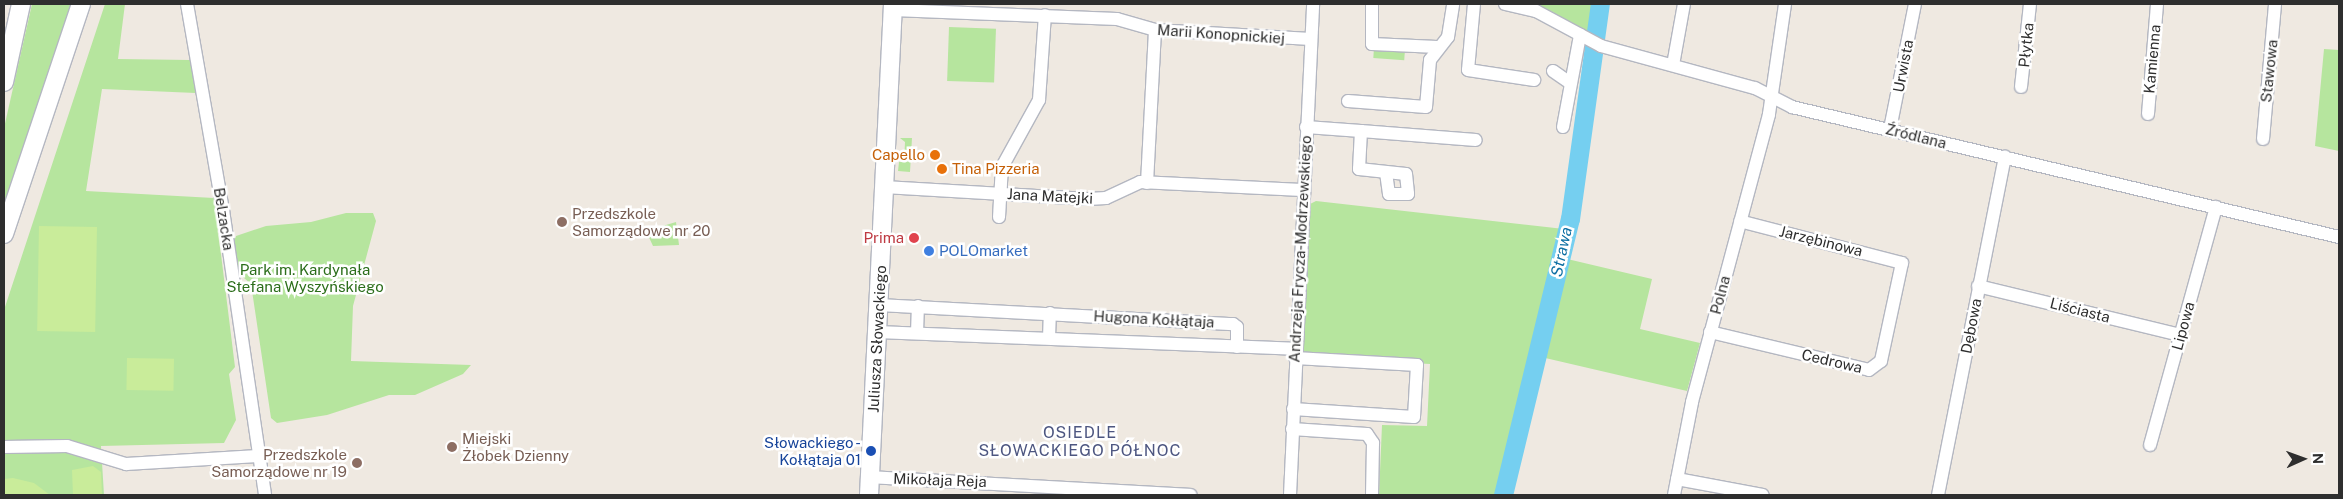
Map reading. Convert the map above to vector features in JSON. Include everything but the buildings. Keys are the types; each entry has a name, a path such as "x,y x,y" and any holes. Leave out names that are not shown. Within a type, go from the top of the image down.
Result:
{"street":[{"path":"4,82 21,4"},
{"path":"4,234 81,4"},
{"name":"Belzacka","path":"187,4 223,210 265,495"},
{"name":"Andrzeja Frycza-Modrzewskiego","path":"1290,495 1302,190 1313,4"},
{"path":"1372,4 1372,44 1437,47"},
{"path":"1348,101 1426,107 1430,60 1437,47 1448,37 1452,4"},
{"path":"1474,4 1468,70 1534,80"},
{"name":"Źródlana","path":"1505,4 1536,11 1597,45 1673,65 1772,95 1792,107 2339,236"},
{"path":"1673,65 1684,4"},
{"name":"Polna","path":"1674,495 1710,332 1772,95 1785,4"},
{"name":"Urwista","path":"1890,129 1915,4"},
{"name":"Płytka","path":"2021,87 2030,4"},
{"name":"Kamienna","path":"2148,114 2157,4"},
{"name":"Stawowa","path":"2262,139 2276,4"},
{"name":"Marii Konopnickiej","path":"893,7 1117,19 1154,30 1311,39"},
{"name":"Juliusza Słowackiego","path":"869,495 893,7"},
{"path":"999,217 1002,167 1039,100 1044,15"},
{"path":"1147,182 1154,30"},
{"path":"1563,127 1569,82 1580,35"},
{"path":"1553,71 1559,80 1569,82"},
{"path":"1306,127 1476,140"},
{"path":"1361,131 1359,169 1386,172"},
{"name":"Dębowa","path":"1938,495 2005,157"},
{"name":"Jana Matejki","path":"884,187 1097,199 1147,182 1302,190"},
{"name":"Lipowa","path":"2150,445 2216,207"},
{"name":"Jarzębinowa","path":"1740,221 1902,263"},
{"name":"Cedrowa","path":"1710,332 1874,369 1881,361 1902,263"},
{"name":"Liściasta","path":"1978,286 2181,335"},
{"name":"Hugona Kołłątaja","path":"879,305 1233,324 1237,326 1237,346"},
{"path":"918,306 918,333"},
{"path":"1049,338 1050,313"},
{"name":"Hugona Kołłątaja","path":"877,332 1237,346 1417,365 1414,417 1293,409"},
{"path":"1292,429 1367,434 1373,443 1372,495"},
{"path":"4,447 67,446 126,464 258,456"},
{"name":"Mikołaja Reja","path":"870,477 1190,495"},
{"path":"1677,479 1763,495"}],"green space":[{"path":"32,4 73,4 4,209 4,128"},
{"path":"105,4 125,4 118,59 190,60 196,93 102,89 86,191 214,198 235,367 229,374 236,420 224,443 101,446 104,495 4,495 4,310"},
{"path":"1532,4 1594,4 1592,36"},
{"path":"949,27 996,29 994,83 947,81"},
{"path":"1374,48 1405,50 1404,60 1373,58"},
{"path":"2324,49 2339,50 2339,151 2315,146"},
{"path":"900,138 912,138 910,172 898,171 899,162 904,162 905,142"},
{"path":"1316,201 1564,229 1498,495 1379,495 1382,425 1427,426 1430,364 1303,357 1310,204"},
{"name":"Park im. Kardynała Stefana Wyszyńskiego","path":"346,213 373,213 376,221 353,306 351,361 471,365 463,374 415,395 389,395 327,415 277,423 271,418 251,284 237,272 233,242 236,236 266,226 311,222"},
{"path":"676,222 679,245 653,246 646,231"},
{"path":"39,226 97,227 95,332 37,331"},
{"path":"1563,258 1652,279 1640,329 1700,343 1687,391 1541,357"},
{"path":"127,358 174,359 173,391 126,390"},
{"path":"93,466 101,472 102,495 73,495 72,470"},
{"path":"13,478 34,483 50,495 4,495 4,479"}],"waterway":[{"name":"Strawa","path":"1503,495 1570,219 1600,4"}],"place":[{"name":"Capello","path":"935,155"},
{"name":"Tina Pizzeria","path":"942,169"},
{"name":"Przedszkole Samorządowe nr 20","path":"562,222"},
{"name":"Prima","path":"914,238"},
{"name":"POLOmarket","path":"929,251"},
{"name":"Miejski Żłobek Dzienny","path":"452,447"},
{"name":"Słowackiego - Kołłątaja 01","path":"871,451"},
{"name":"Przedszkole Samorządowe nr 19","path":"357,463"}],"district":[{"name":"OSIEDLE SŁOWACKIEGO PÓŁNOC","path":"1080,442"}]}
